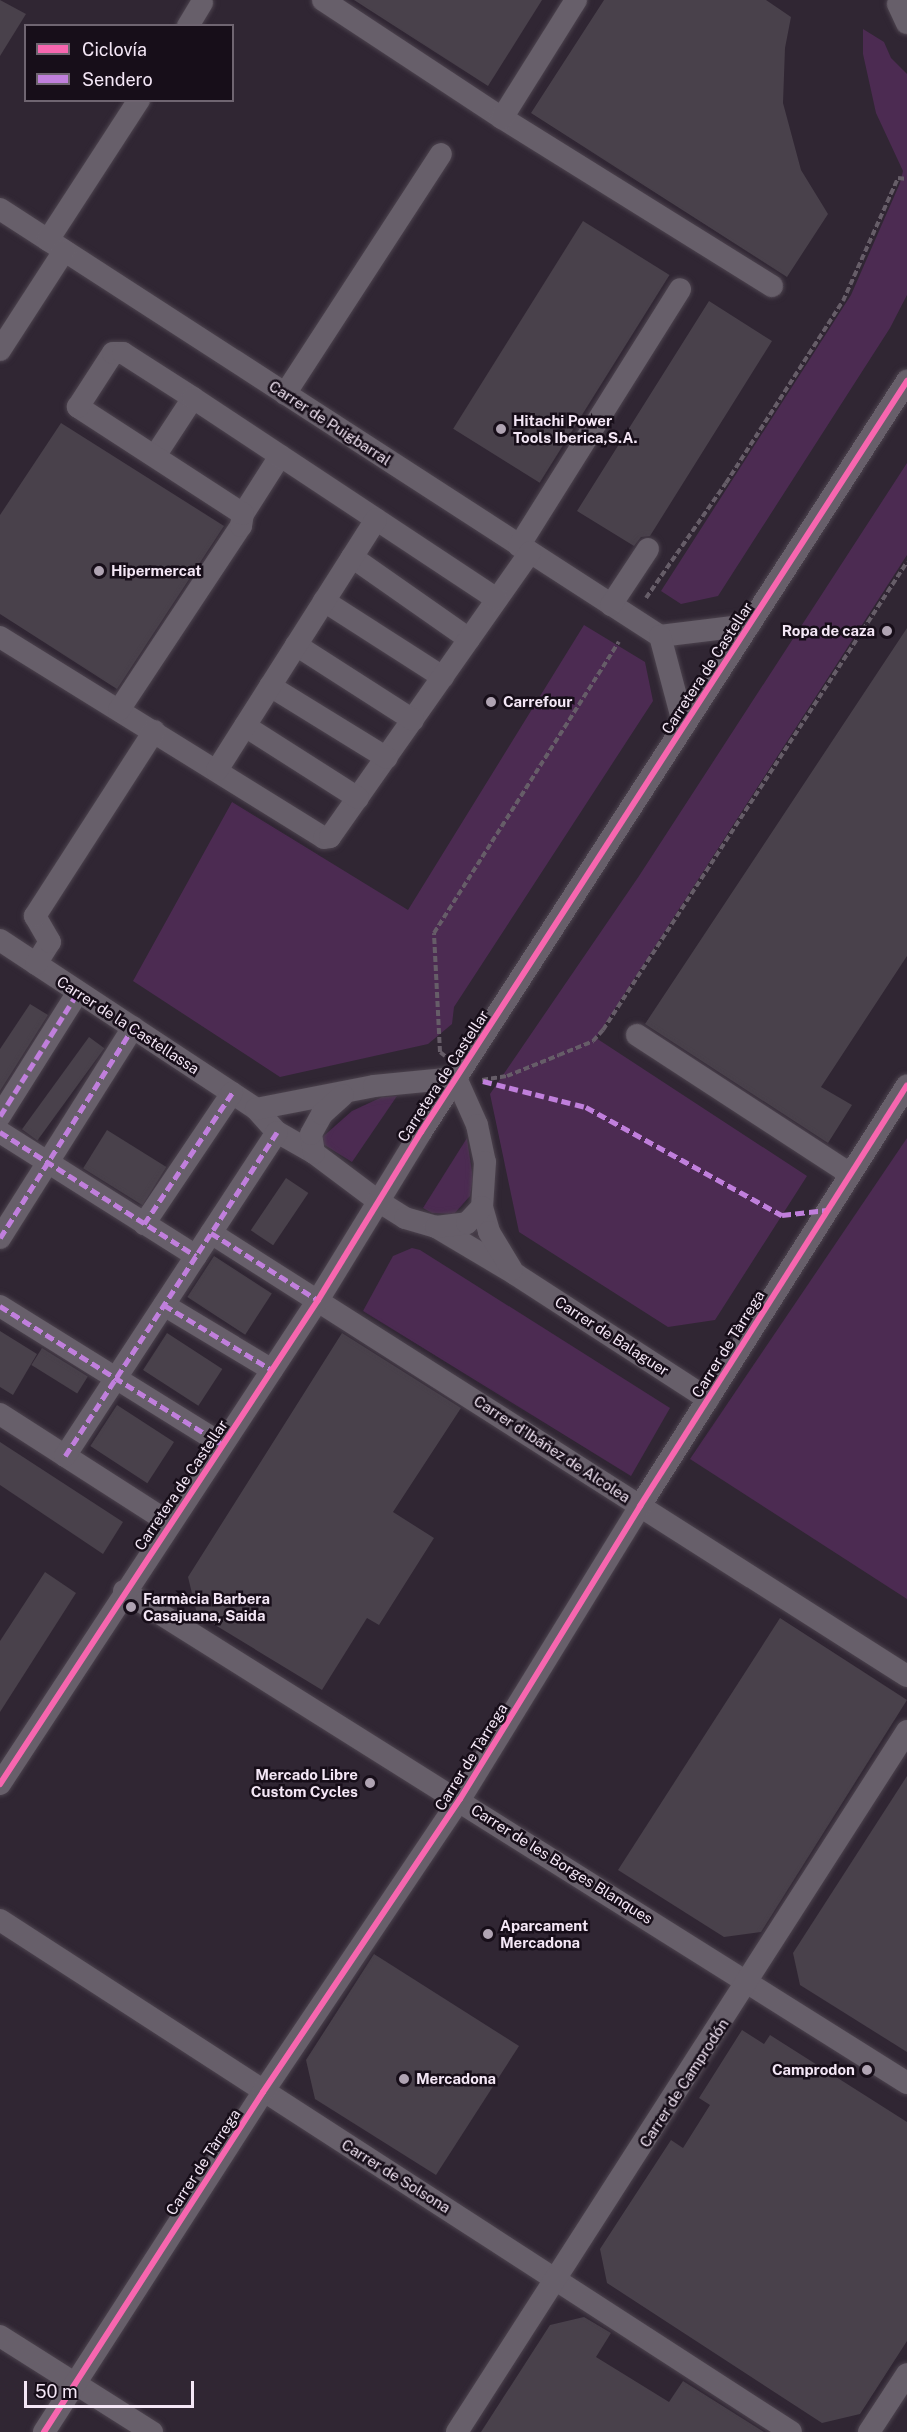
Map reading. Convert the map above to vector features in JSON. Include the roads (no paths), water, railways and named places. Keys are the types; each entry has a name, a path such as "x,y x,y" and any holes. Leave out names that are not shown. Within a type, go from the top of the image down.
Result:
{"street":[{"path":"323,0 502,118 772,286"},
{"path":"502,118 576,0"},
{"path":"189,24 202,3"},
{"path":"0,350 138,102"},
{"path":"285,394 441,154"},
{"name":"Carrer de Puigbarral","path":"0,209 660,636"},
{"path":"0,637 324,838 330,837 497,599 524,549 680,290"},
{"path":"243,514 78,407 113,353 123,353 497,599"},
{"name":"Carretera de Castellar","path":"1,1781 124,1591 318,1300 459,1073 907,381"},
{"path":"155,456 193,398"},
{"path":"119,710 241,526 243,514 280,456"},
{"path":"217,770 376,519"},
{"path":"611,605 648,549"},
{"path":"352,557 469,639"},
{"path":"324,601 443,677"},
{"path":"684,726 660,636 749,625"},
{"path":"296,645 413,720"},
{"path":"270,686 387,758"},
{"path":"245,726 358,798"},
{"path":"36,964 50,942 35,916 154,731"},
{"name":"Carrer de la Castellassa","path":"0,940 256,1109 277,1132 314,1153 378,1201"},
{"path":"0,1116 78,992"},
{"path":"1,1234 134,1028"},
{"path":"637,1035 850,1174"},
{"path":"256,1109 343,1095 374,1086 459,1073"},
{"name":"Carrer de Balaguer","path":"459,1073 477,1125 485,1162 482,1207 489,1232 515,1274"},
{"name":"Carrer de Tàrrega","path":"44,2432 262,2092 460,1799 640,1506 907,1086"},
{"path":"144,1224 232,1093"},
{"path":"314,1153 310,1134 322,1114 343,1095"},
{"path":"0,1131 47,1164 196,1256"},
{"path":"65,1456 277,1132"},
{"name":"Carrer de Balaguer","path":"378,1201 405,1218 436,1227 515,1274 708,1399"},
{"name":"Carrer de Balaguer","path":"436,1227 467,1223 482,1207"},
{"name":"Carrer d'Ibáñez de Alcolea","path":"211,1233 907,1676"},
{"path":"164,1305 272,1370"},
{"path":"0,1306 222,1444"},
{"path":"0,1414 170,1522"},
{"name":"Carrer de les Borges Blanques","path":"124,1591 460,1799 907,2083"},
{"name":"Carrer de Camprodón","path":"457,2432 749,1983 907,1731"},
{"name":"Carrer de Solsona","path":"0,1920 262,2092 556,2278 791,2432"},
{"path":"0,2336 152,2432"},
{"path":"869,2432 907,2374"}],"place":[{"name":"Hitachi Power Tools Iberica,S.A.","path":"501,429"},
{"name":"Hipermercat","path":"99,571"},
{"name":"Ropa de caza","path":"887,631"},
{"name":"Carrefour","path":"491,702"},
{"name":"Farmàcia Barbera Casajuana, Saida","path":"131,1607"},
{"name":"Mercado Libre Custom Cycles","path":"370,1783"},
{"name":"Aparcament Mercadona","path":"488,1934"},
{"name":"Camprodon","path":"867,2070"},
{"name":"Mercadona","path":"404,2079"}]}
